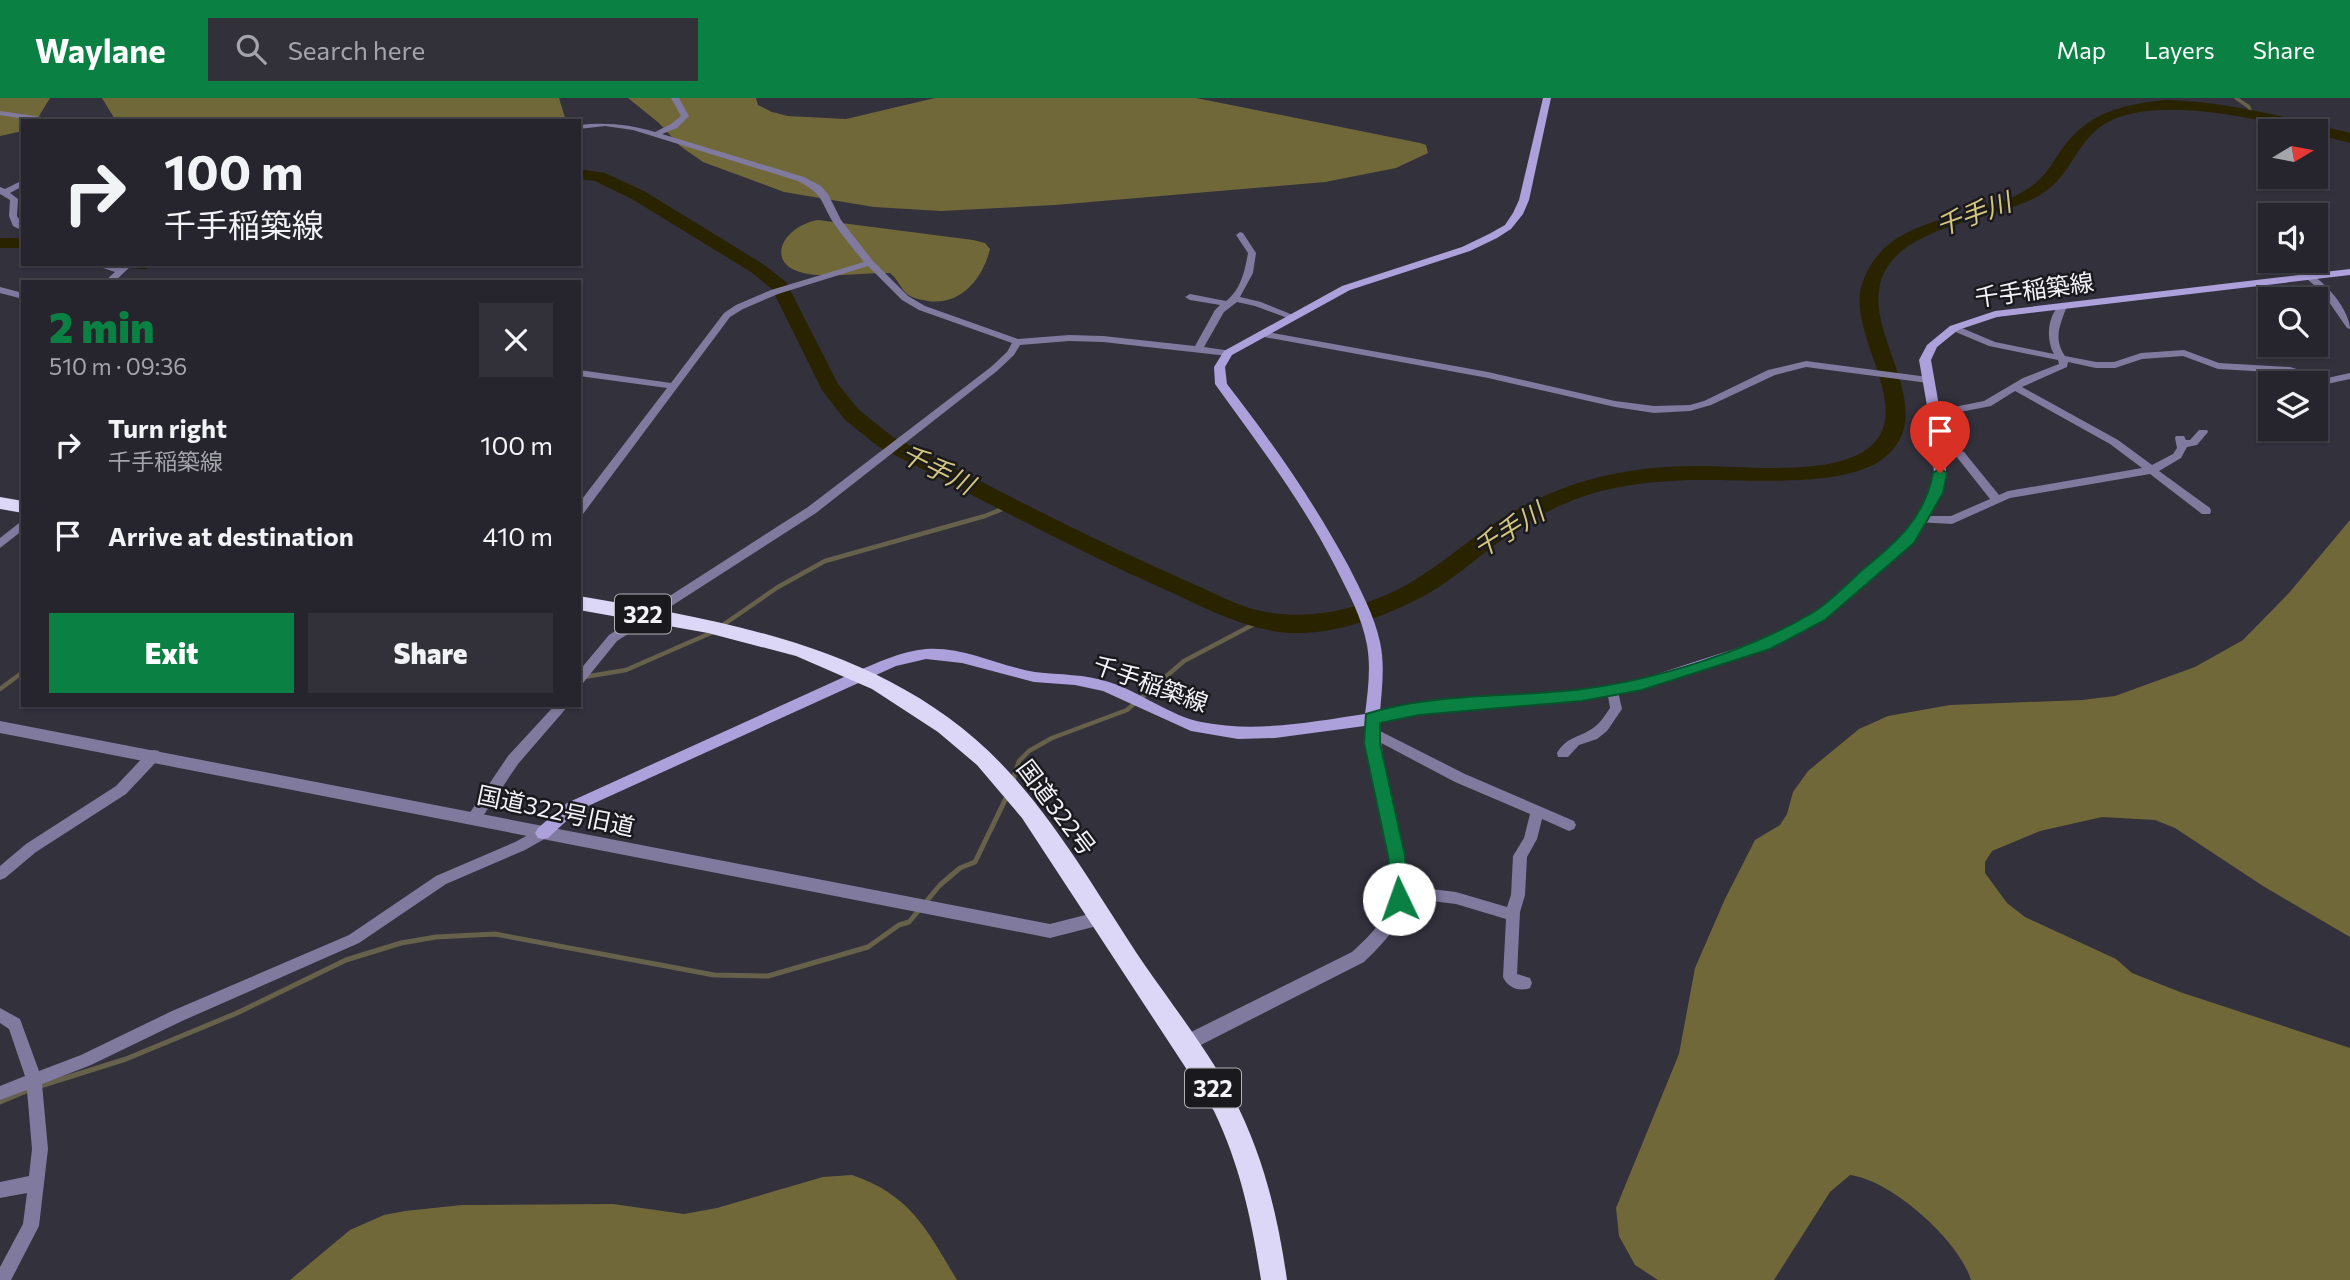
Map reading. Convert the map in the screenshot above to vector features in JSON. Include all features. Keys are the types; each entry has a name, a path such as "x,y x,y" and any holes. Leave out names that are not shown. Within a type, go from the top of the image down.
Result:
{"highway":[{"path":"0,503 21,507"},
{"name":"国道322号","path":"581,603 707,627 791,647 832,662 930,715 1001,777 1024,805 1101,918 1223,1103 1251,1166 1259,1192 1274,1280"}],"main road":[{"path":"1372,725 1375,654 1369,626 1358,599 1325,532 1295,485 1221,384 1217,372 1228,353 1346,288 1466,249 1508,227 1518,215 1524,200 1547,98"},
{"name":"千手稲築線","path":"543,833 572,807 892,662 926,654 962,658 1034,677 1075,680 1106,686 1196,727 1238,733 1372,725 1419,708 1582,695 1642,684 1764,645 1820,616 1901,547 1936,493 1940,473 1925,360 1932,345 1954,328 1995,314 2350,272"}],"street":[{"path":"654,135 674,126 685,116 675,98"},
{"path":"0,113 41,119"},
{"path":"581,127 605,124 634,128 758,167 787,173 818,188 829,201 837,221 870,263 905,298 922,308 1017,342 1069,338 1103,339 1228,353"},
{"path":"21,183 3,191 14,199 13,216 17,226 21,227"},
{"path":"1198,350 1220,310 1232,301 1248,273 1252,253 1240,235"},
{"path":"581,508 727,315 736,308 776,293 870,263"},
{"path":"111,280 126,268"},
{"path":"2310,277 2325,290 2350,326"},
{"path":"0,290 21,295"},
{"path":"1190,297 1258,303 1293,317"},
{"path":"1934,414 1987,404 2014,387 2064,365 2054,346 2053,325 2062,306"},
{"path":"1954,328 1992,344 2096,365 2115,365 2141,356 2184,354 2218,366 2290,370 2327,381 2350,376"},
{"path":"1262,334 1518,380 1650,410 1695,408 1720,399 1779,367 1791,365 1806,364 1928,380"},
{"path":"581,678 613,638 646,614 812,510 994,369 1011,353 1017,342"},
{"path":"581,373 674,386"},
{"path":"2014,387 2094,429 2206,511"},
{"path":"1921,519 1952,520 1996,499 2152,470 2177,456 2182,449 2181,441 2193,443 2203,432"},
{"path":"1937,441 1960,454 1996,499"},
{"path":"0,544 21,526"},
{"path":"1563,753 1575,741 1604,728 1616,709 1613,690"},
{"path":"474,818 513,760 561,707"},
{"path":"1372,725 1461,778 1569,825"},
{"path":"1185,1044 1358,957 1381,936 1399,899 1399,891 1396,856 1372,743 1372,725"},
{"name":"国道322号旧道","path":"0,727 1050,931 1101,918"},
{"path":"0,874 31,848 121,790 154,755"},
{"path":"1525,983 1516,982 1510,977 1513,915 1518,895 1520,856 1530,839 1537,811"},
{"path":"0,1093 86,1060 177,1016 354,939 441,880 520,846 543,833"},
{"path":"1399,891 1456,898 1513,915"},
{"path":"0,1015 15,1024 34,1079 40,1149 31,1226 2,1280"},
{"path":"0,1189 37,1183"}],"shaded area":[{"path":"0,98 50,98 37,119 21,119 21,131 0,136"},
{"path":"102,98 559,98 565,119 115,119"},
{"path":"628,98 756,98 758,105 788,116 846,119 935,98 1196,98 1420,143 1426,145 1428,153 1396,168 1325,182 1055,205 941,211 874,207 784,192 703,162 680,146 659,123"},
{"path":"818,220 973,240 985,243 990,249 982,270 969,288 951,299 928,301 907,294 890,273 818,275 794,270 785,263 781,255 782,246 795,230"},
{"path":"2350,520 2350,937 2263,886 2175,828 2155,820 2102,817 2040,831 1992,851 1985,862 1985,873 2007,903 2025,917 2116,959 2132,973 2180,992 2350,1048 2350,1280 1971,1280 1953,1247 1921,1214 1885,1188 1850,1175 1830,1192 1774,1280 1658,1280 1635,1265 1619,1236 1616,1208 1679,1054 1695,968 1725,899 1755,840 1780,825 1787,814 1793,792 1808,771 1859,729 1888,716 1950,705 2082,700 2115,696 2195,667 2243,640 2289,593"},
{"path":"852,1175 889,1193 915,1216 957,1280 290,1280 350,1230 384,1215 405,1211 462,1205 613,1204 684,1214 717,1208 823,1177"}],"waterway":[{"path":"2236,98 2249,107 2251,115"},
{"name":"千手川","path":"581,174 599,176 638,195 757,268 780,286 829,386 852,415 886,442 1123,562 1244,615 1290,624 1337,620 1383,606 1443,574 1515,520 1550,501 1587,487 1678,473 1811,472 1860,462 1878,452 1891,435 1896,416 1894,395 1869,305 1870,285 1881,263 1897,246 1918,234 2016,201 2036,191 2087,129 2115,113 2142,107 2193,106 2246,113 2350,138"},
{"name":"千手川","path":"0,243 21,243"},
{"path":"720,627 778,587 825,561 985,516 1012,505"},
{"path":"1013,779 1019,761 1029,751 1052,738 1127,710 1184,661 1260,621"},
{"path":"584,677 626,670 713,632"},
{"path":"0,689 21,673"},
{"path":"1013,783 1014,777"},
{"path":"40,1086 126,1059 237,1013 346,960 401,943 436,937 495,934 714,975 768,976 868,947 899,925 909,922 940,885 960,868 975,862 1008,794"},
{"path":"0,1102 31,1089"}],"route":[{"path":"1399,899 1396,856 1372,743 1372,719 1419,708 1582,695 1642,684 1764,645 1820,616 1909,539 1936,493 1940,473"}]}
